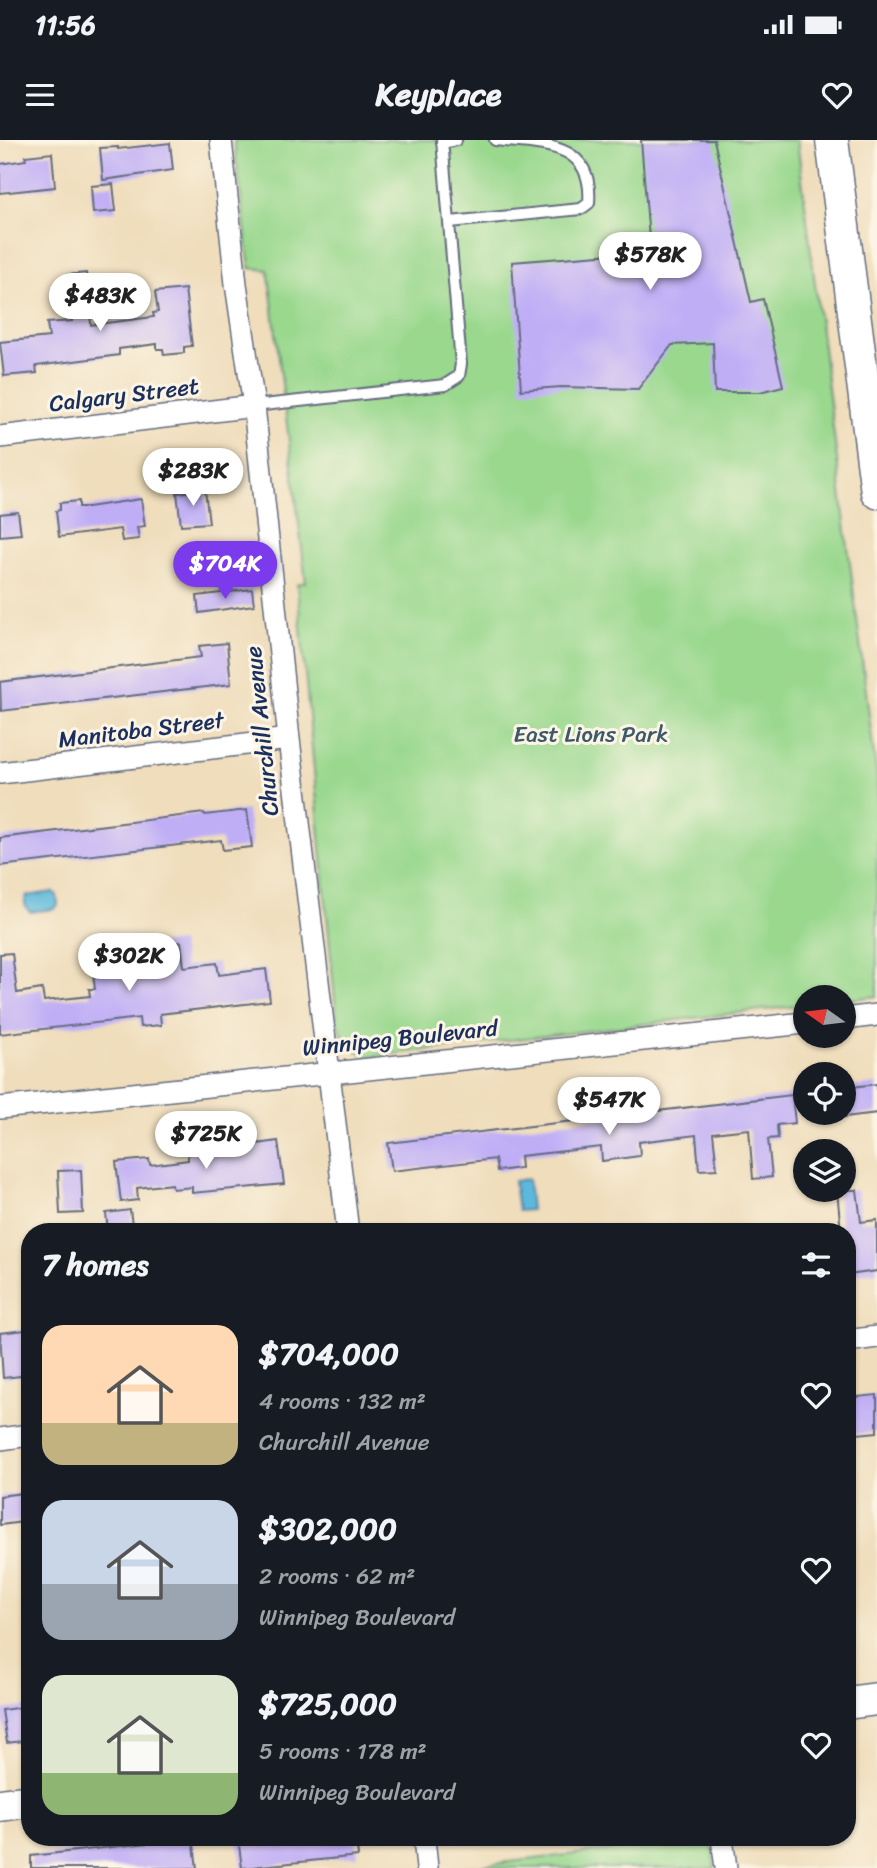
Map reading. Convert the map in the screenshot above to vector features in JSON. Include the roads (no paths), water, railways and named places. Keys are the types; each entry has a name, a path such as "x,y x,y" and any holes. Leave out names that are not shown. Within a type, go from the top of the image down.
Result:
{"street":[{"name":"Churchill Avenue","path":"221,140 347,1223"},
{"path":"832,140 877,492"},
{"name":"Calgary Street","path":"0,437 254,406"},
{"name":"Manitoba Street","path":"0,774 289,739"},
{"path":"856,1018 877,1015"},
{"name":"Winnipeg Boulevard","path":"0,1108 793,1024"},
{"path":"856,1340 877,1337"},
{"path":"0,1439 21,1437"},
{"path":"856,1702 877,1699"},
{"path":"0,1805 21,1802"},
{"path":"425,1846 427,1868"},
{"path":"723,1846 726,1868"}],"lane":[{"path":"254,406 445,385 458,376 461,364 442,142 456,140"},
{"path":"450,222 581,209 589,203 590,187 577,157 561,148 495,140"}],"water":[{"path":"53,892 57,895 58,905 55,909 30,912 27,909 27,896"},
{"path":"528,1179 531,1210 518,1211 514,1181"}],"park label":[{"name":"East Lions Park","path":"591,734"}]}
